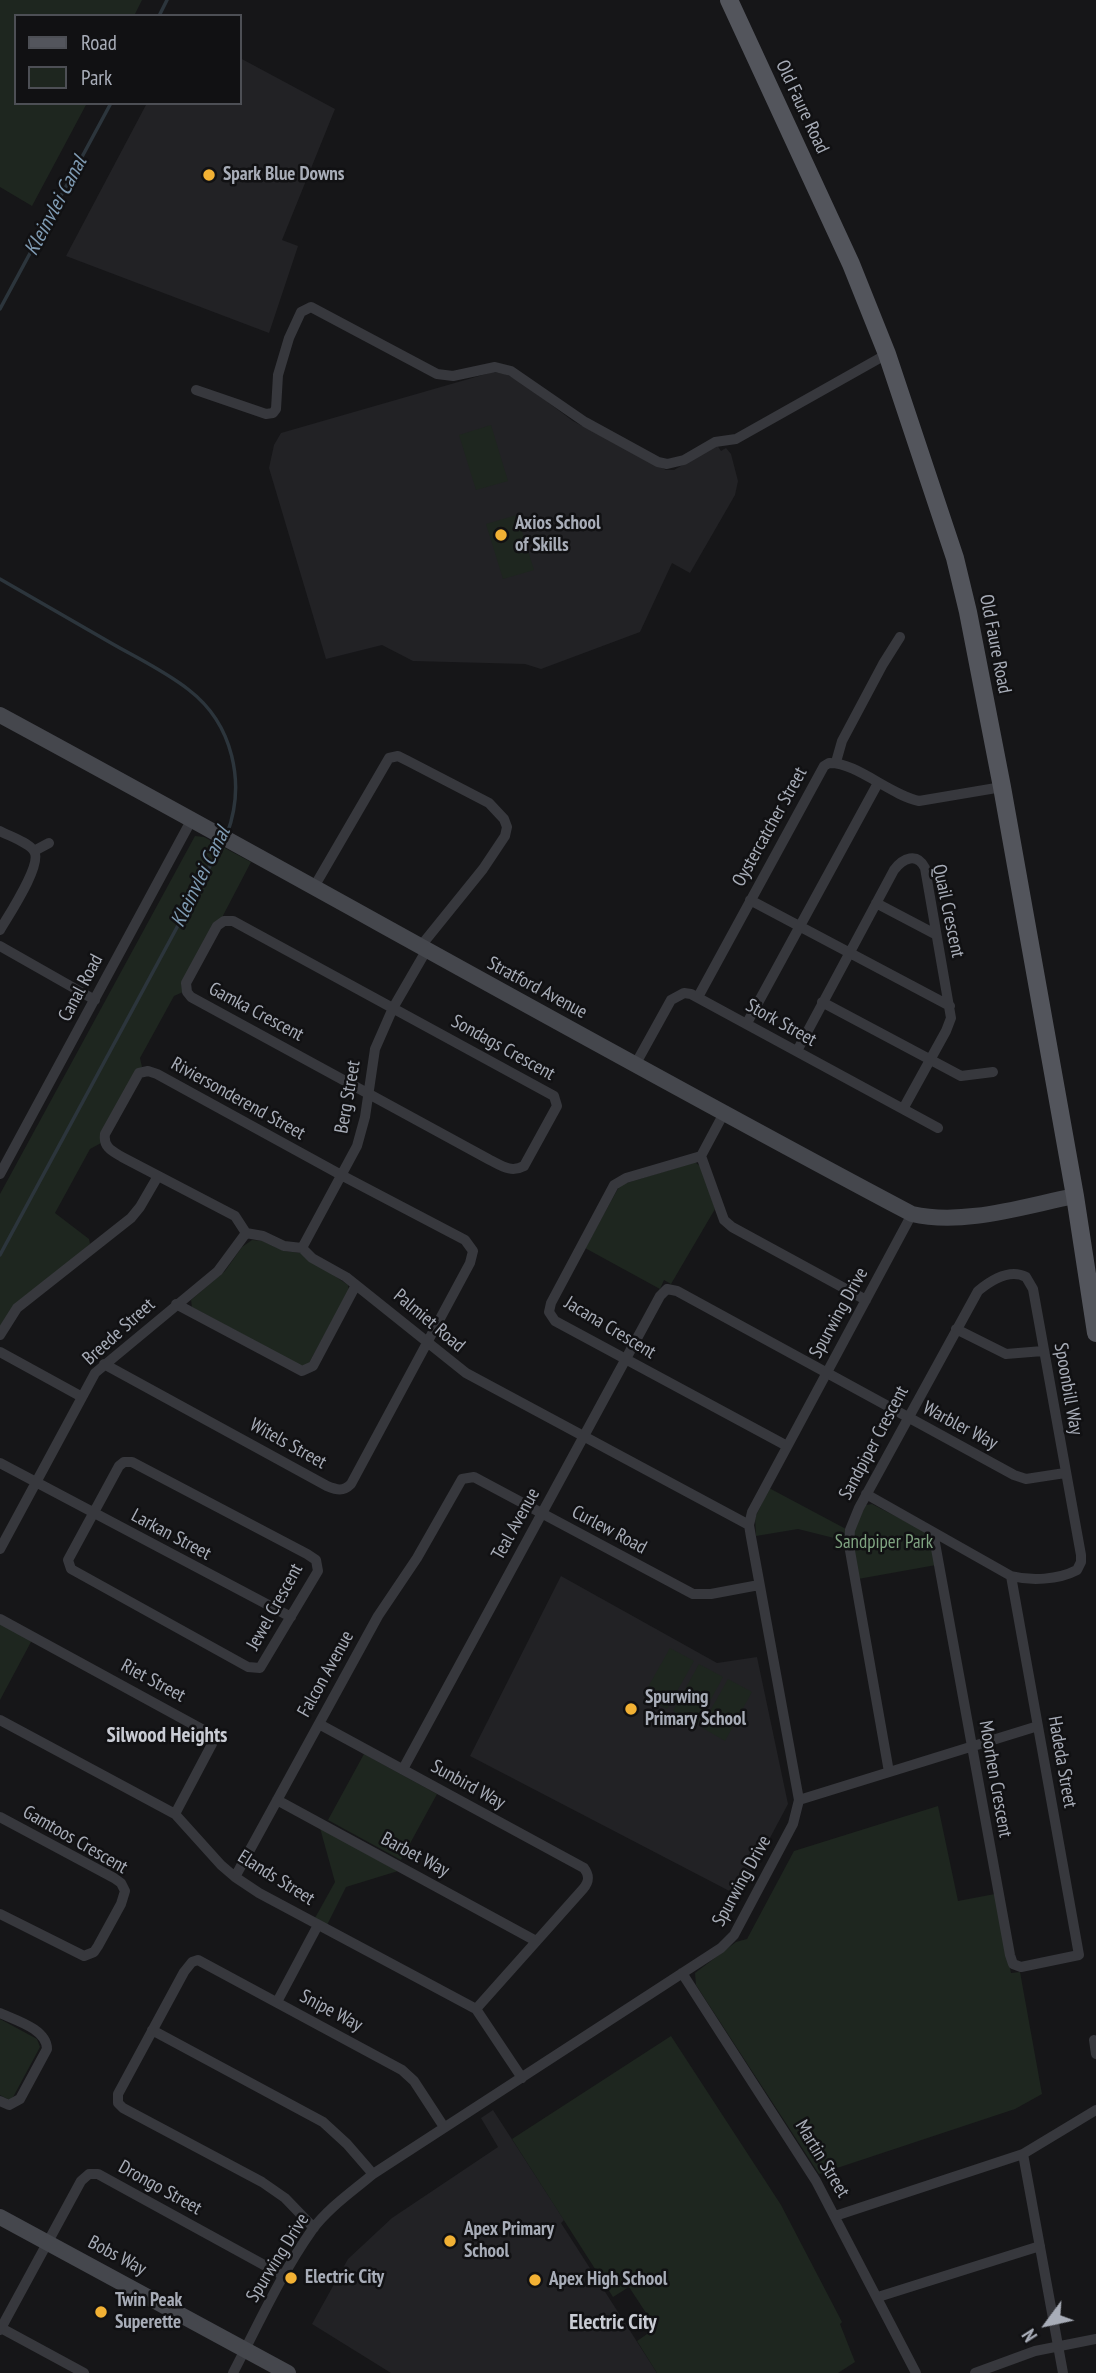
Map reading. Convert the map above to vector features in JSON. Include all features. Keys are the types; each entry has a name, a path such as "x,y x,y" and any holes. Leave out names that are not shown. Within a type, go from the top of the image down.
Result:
{"main road":[{"name":"Old Faure Road","path":"729,0 851,264 887,354 955,558 1002,787 1075,1196 1096,1333"}],"street":[{"path":"196,390 266,414 273,413 276,410 278,375 295,323 301,312 311,307 437,374 453,376 495,367 511,371 585,422 658,462 674,464 715,442 736,439 887,354"},
{"path":"836,762 842,740 900,637"},
{"name":"Stratford Avenue","path":"0,715 635,1065 912,1214 947,1219 968,1217 1075,1196"},
{"name":"Berg Street","path":"302,1248 342,1176 362,1132 375,1049 393,1008 423,949 483,869 507,831 506,823 499,813 477,796 398,756 389,758 314,887"},
{"name":"Oystercatcher Street","path":"698,997 819,771 829,763 844,765 919,801 1002,787"},
{"path":"747,1023 878,783"},
{"name":"Canal Road","path":"0,1174 94,1000 199,823"},
{"path":"0,831 34,851 36,858 33,871 0,930"},
{"path":"34,851 49,843"},
{"name":"Quail Crescent","path":"797,1051 900,862 915,857 925,868 950,1006 950,1023 903,1110"},
{"path":"750,900 950,1006"},
{"path":"876,903 935,934"},
{"name":"Gamka Crescent","path":"367,1092 191,997 186,983 217,926 229,920 393,1008"},
{"path":"0,946 94,1000"},
{"path":"635,1065 671,1000 684,993 698,997"},
{"name":"Stork Street","path":"698,997 938,1128"},
{"path":"822,1002 930,1062 961,1076 993,1072"},
{"name":"Sondags Crescent","path":"367,1092 510,1170 518,1170 530,1159 557,1107 557,1101 548,1091 393,1008"},
{"name":"Riviersonderend Street","path":"106,1134 137,1076 148,1071 342,1176"},
{"path":"724,1113 701,1156 722,1215 728,1224 866,1300"},
{"name":"Palmiet Road","path":"106,1134 104,1141 110,1150 235,1216 247,1233 263,1236 284,1246 302,1248 312,1258 356,1284 466,1373 749,1525"},
{"name":"Jacana Crescent","path":"701,1156 618,1182 551,1303 549,1312 555,1321 787,1446"},
{"path":"0,1335 17,1308 131,1218 158,1176"},
{"path":"342,1176 470,1245 473,1256 428,1343"},
{"name":"Spurwing Drive","path":"233,2373 284,2276 314,2228 373,2174 721,1948 734,1935 793,1824 799,1800 749,1525 758,1500 912,1214"},
{"name":"Breede Street","path":"0,1549 95,1373 218,1271 247,1233"},
{"name":"Sandpiper Crescent","path":"889,1772 849,1545 850,1530 866,1494 978,1291 995,1278 1021,1275 1030,1282 1033,1289"},
{"path":"176,1304 302,1371 313,1366 356,1284"},
{"name":"Warbler Way","path":"660,1296 667,1289 674,1289 1020,1477 1065,1474"},
{"name":"Spoonbill Way","path":"1011,1576 1031,1580 1070,1573 1077,1570 1081,1562 1033,1289"},
{"name":"Teal Avenue","path":"403,1769 660,1296"},
{"path":"956,1329 1006,1354 1043,1351"},
{"name":"Witels Street","path":"104,1364 327,1486 342,1490 351,1484 428,1343"},
{"path":"0,1352 82,1397"},
{"name":"Jewel Crescent","path":"128,1461 307,1554 318,1564 318,1572 263,1665 253,1669 71,1569 68,1560 92,1513 119,1466 128,1461"},
{"name":"Larkan Street","path":"0,1463 291,1617"},
{"name":"Curlew Road","path":"454,1491 462,1479 474,1477 693,1594 711,1594 759,1585"},
{"name":"Falcon Avenue","path":"235,1877 378,1616 417,1558 454,1491"},
{"path":"866,1494 1011,1576"},
{"name":"Moorhen Crescent","path":"933,1532 1011,1960 1017,1966 1025,1967 1079,1955"},
{"name":"Hadeda Street","path":"1011,1576 1079,1955"},
{"name":"Riet Street","path":"0,1619 207,1732 212,1744 175,1814"},
{"name":"Elands Street","path":"0,1720 175,1814 235,1877 259,1893 476,2009 522,2078"},
{"name":"Sunbird Way","path":"319,1724 584,1868 588,1875 586,1885 536,1941"},
{"path":"799,1800 1038,1726"},
{"name":"Barbet Way","path":"277,1800 536,1941"},
{"name":"Gamtoos Crescent","path":"0,1817 114,1878 121,1883 125,1891 121,1904 98,1946 88,1955 69,1951 0,1913"},
{"path":"277,2002 318,1925"},
{"path":"476,2009 536,1941"},
{"name":"Snipe Way","path":"152,2030 184,1972 190,1963 198,1960 402,2070 414,2081 444,2127"},
{"name":"Martin Street","path":"682,1973 777,2118 835,2216 916,2373"},
{"path":"0,2012 36,2031 47,2043 47,2049 20,2099 9,2105 0,2101"},
{"path":"314,2228 276,2190 118,2103 118,2094 152,2030 323,2122 373,2174"},
{"path":"1094,2040 1096,2054"},
{"path":"835,2216 1023,2154 1096,2109"},
{"path":"1023,2154 1063,2373"},
{"name":"Drongo Street","path":"47,2242 81,2181 86,2175 93,2174 284,2276"},
{"name":"Bobs Way","path":"0,2217 288,2373"},
{"path":"47,2242 1,2329 84,2373"},
{"path":"878,2297 1040,2246"},
{"path":"975,2373 1009,2359 1096,2339"}],"shaded area":[{"name":"Spark Blue Downs","path":"242,59 335,109 282,240 298,246 269,333 66,256 146,105 242,105"},
{"name":"Axios School of Skills","path":"493,372 518,380 573,421 666,470 674,470 717,445 721,451 726,448 731,454 738,481 735,495 690,573 672,563 640,632 541,669 525,664 413,661 382,645 326,659 269,468 274,445 281,433"},
{"name":"Spurwing Primary School","path":"561,1576 717,1663 757,1657 788,1804 739,1896 470,1756"},
{"path":"493,2110 657,2373 391,2373 312,2324 348,2259 392,2218 498,2147 481,2118"}],"green space":[{"path":"0,0 142,0 135,14 14,14 14,105 86,105 32,206 0,187"},
{"path":"491,425 508,481 476,490 459,435"},
{"path":"517,515 534,570 503,579 486,524"},
{"path":"195,836 204,837 251,862 183,992 174,996 140,1058 142,1067 101,1143 90,1149 55,1213 89,1239 90,1244 0,1327 0,1194"},
{"path":"695,1162 701,1167 715,1209 671,1284 664,1280 660,1289 585,1248 620,1185"},
{"path":"252,1240 263,1241 284,1251 301,1253 348,1285 349,1290 309,1363 303,1367 192,1307 191,1300 225,1271 242,1247"},
{"path":"769,1488 846,1529 846,1541 798,1529 756,1536 755,1518"},
{"name":"Sandpiper Park","path":"872,1504 928,1533 936,1565 858,1579 854,1528 866,1505"},
{"path":"0,1623 32,1640 0,1700"},
{"path":"670,1648 694,1661 667,1709 643,1696"},
{"path":"699,1664 723,1677 697,1725 673,1711"},
{"path":"728,1679 752,1692 725,1741 701,1727"},
{"path":"364,1754 437,1794 401,1860 328,1820"},
{"path":"938,1806 958,1901 995,1894 1011,1973 1020,1972 1042,2094 1015,2109 819,2174 696,1985 695,1973 736,1942 747,1939 794,1851"},
{"path":"320,1828 398,1871 346,1887 327,1925 315,1918 335,1882"},
{"path":"0,2019 37,2039 40,2047 11,2101 0,2095"},
{"path":"671,2036 781,2205 842,2322 840,2324 855,2362 838,2373 657,2373 637,2341 656,2328 629,2287 613,2297 512,2139"}],"waterway":[{"name":"Kleinvlei Canal","path":"160,14 167,0"},
{"name":"Kleinvlei Canal","path":"0,309 110,105"},
{"name":"Kleinvlei Canal","path":"0,579 161,671 204,704 216,720 232,756 235,795 227,834"},
{"name":"Kleinvlei Canal","path":"0,1255 222,844"}],"place":[{"name":"Spark Blue Downs","path":"209,175"},
{"name":"Axios School of Skills","path":"501,535"},
{"name":"Spurwing Primary School","path":"631,1709"},
{"name":"Apex Primary School","path":"450,2241"},
{"name":"Electric City","path":"291,2278"},
{"name":"Apex High School","path":"535,2280"},
{"name":"Twin Peak Superette","path":"101,2312"}],"district":[{"name":"Silwood Heights","path":"167,1736"},
{"name":"Electric City","path":"613,2323"}]}
